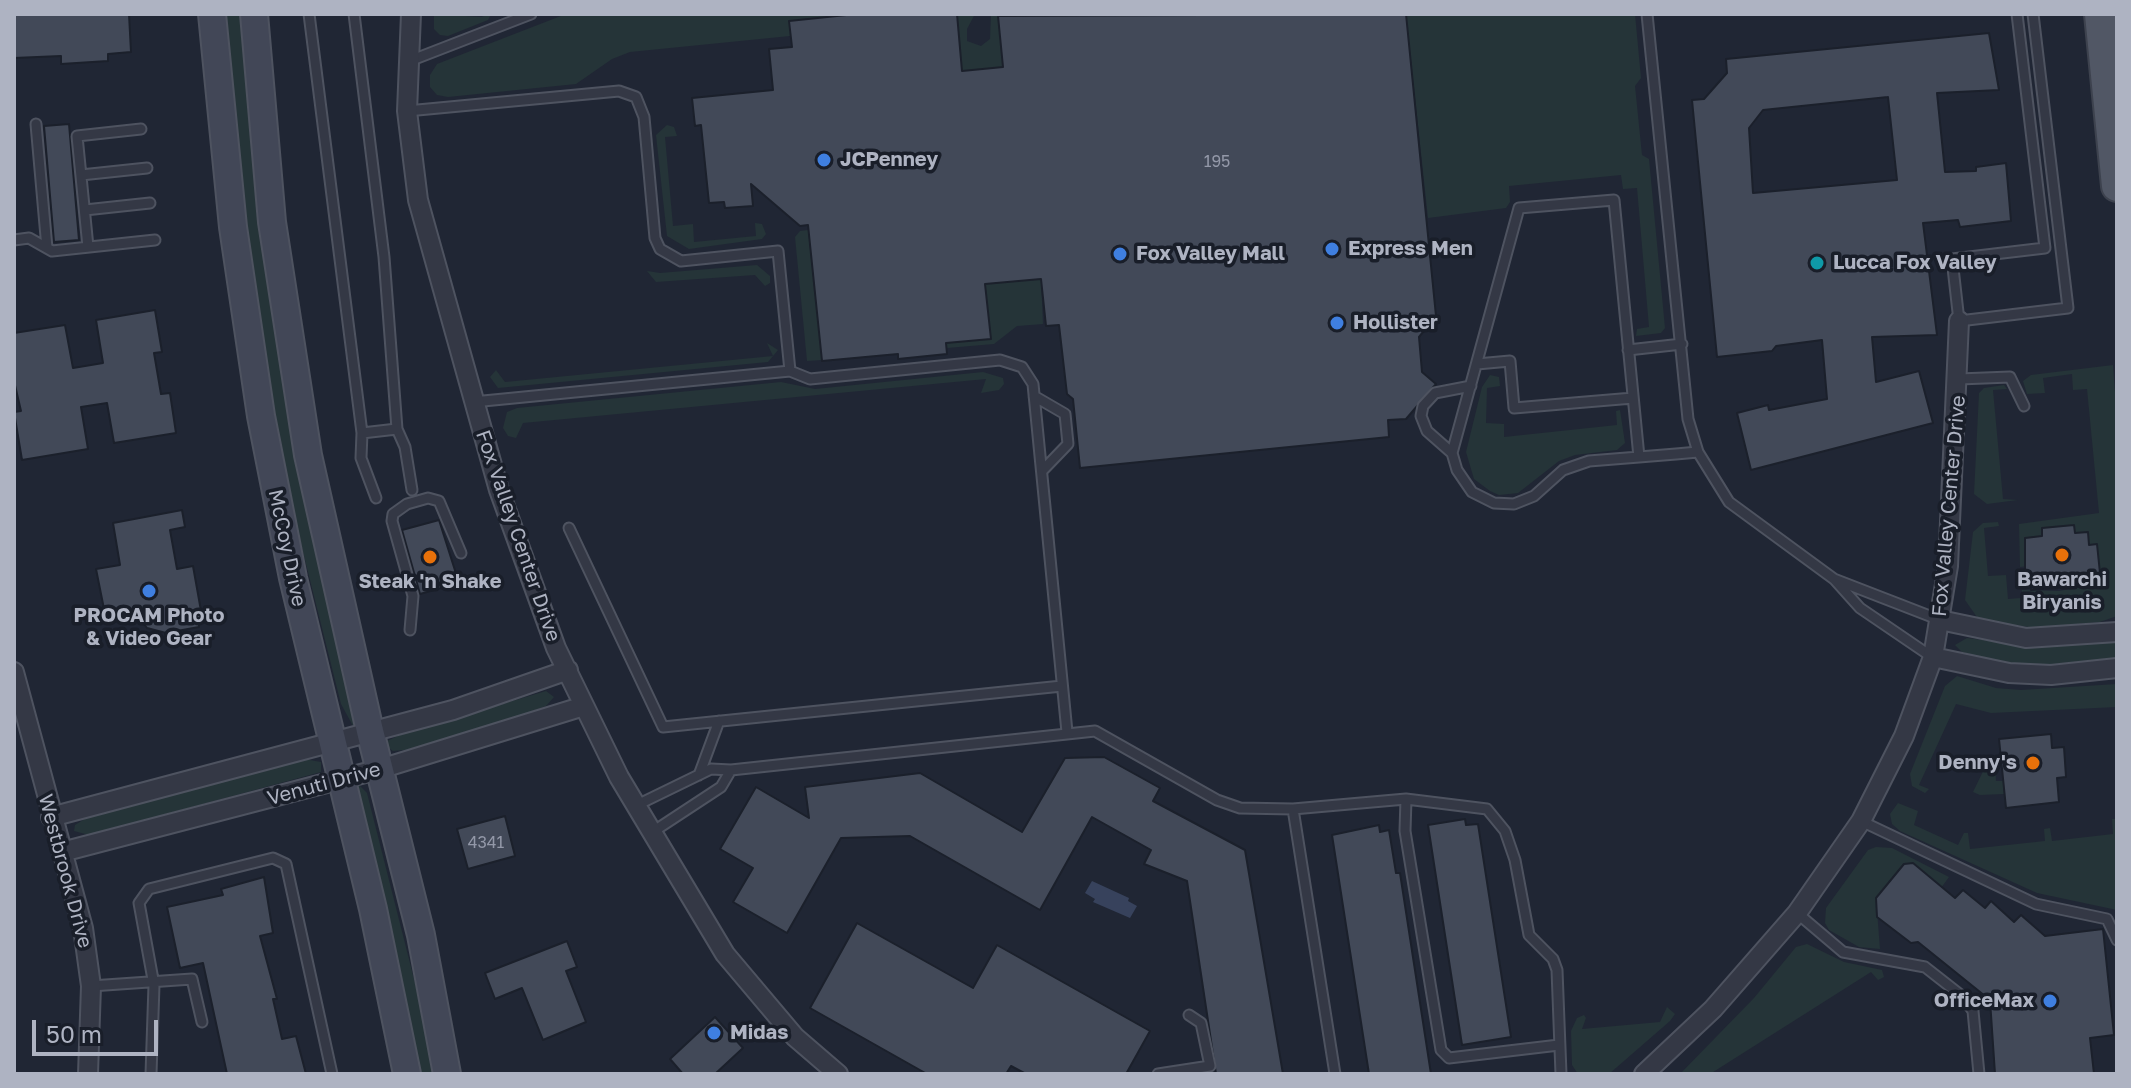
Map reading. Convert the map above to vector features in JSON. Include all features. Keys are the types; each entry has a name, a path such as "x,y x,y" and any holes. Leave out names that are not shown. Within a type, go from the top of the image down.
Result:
{"main road":[{"path":"2100,14 2117,186"}],"street":[{"name":"McCoy Drive","path":"212,14 233,227 261,416 293,578 373,909 407,1074"},
{"name":"McCoy Drive","path":"254,14 270,207 284,310 322,525 421,935 447,1074"},
{"name":"Fox Valley Center Drive","path":"411,14 406,62 407,111 418,200 513,534 584,706 651,833 733,965 795,1037 838,1074"},
{"name":"Fox Valley Center Drive","path":"1653,1071 1713,1009 1797,913 1861,821 1904,736 1933,657 1940,620 1951,526 1959,321"},
{"path":"1940,620 2026,638 2117,632"},
{"path":"1933,657 2009,673 2051,675 2117,668"},
{"name":"Venuti Drive","path":"51,817 496,697 568,670"},
{"name":"Westbrook Drive","path":"14,672 83,928 91,986 88,1074"},
{"name":"Venuti Drive","path":"62,852 380,769 584,706"}],"lane":[{"path":"309,14 362,433 361,458 376,498"},
{"path":"354,14 384,257 397,429 405,447 412,490"},
{"path":"406,62 531,14"},
{"path":"1647,14 1688,419 1698,452 1729,502 1834,579 1860,608 1933,657"},
{"path":"2017,14 2045,248 1952,259 1959,321 2068,308 2033,14"},
{"path":"407,111 619,91 636,97 644,117 655,238 660,249 681,261 778,251 790,371"},
{"path":"36,124 47,248"},
{"path":"88,247 77,136 141,129"},
{"path":"81,175 147,168"},
{"path":"1639,457 1614,200 1519,208 1452,453 1457,470 1472,492 1494,503 1514,504 1534,496 1563,470 1589,461 1639,457 1698,452"},
{"path":"85,210 150,203"},
{"path":"14,240 29,238 52,251 155,240"},
{"path":"1628,350 1682,344"},
{"path":"473,402 790,371 810,379 1000,360 1022,367 1033,384 1067,732"},
{"path":"1477,364 1510,361 1514,408 1633,398"},
{"path":"1959,379 2010,377 2024,406"},
{"path":"1452,453 1427,431 1421,416 1423,406 1435,393 1471,386"},
{"path":"1034,396 1065,414 1068,444 1042,471"},
{"path":"362,433 397,429"},
{"path":"410,630 413,596 392,521 393,514 407,504 428,498 439,501 461,553"},
{"path":"569,528 663,727 1062,686"},
{"path":"1834,579 1940,620"},
{"path":"699,775 719,721"},
{"path":"635,806 711,769 731,770 1095,731 1217,800 1240,808 1293,809 1406,799 1487,809 1505,831 1515,860 1529,935 1553,959 1557,970 1561,1074"},
{"path":"651,833 721,787 731,770"},
{"path":"1406,799 1405,831 1441,1050 1449,1058 1559,1045"},
{"path":"1293,809 1335,1074"},
{"path":"1861,821 2036,904 2107,919 2117,940"},
{"path":"151,1074 154,985 139,903 149,889 273,858 286,864 332,1074"},
{"path":"1797,913 1843,952 1925,967 1962,996 1973,1011 1979,1074"},
{"path":"91,986 154,985 192,979 202,1022"},
{"path":"1158,1074 1210,1066 1201,1023 1189,1015"}],"shaded area":[{"path":"223,14 241,14 355,723 353,726 341,704 284,476 254,310"},
{"path":"434,14 481,17 491,14 488,20 448,36 440,35 434,29"},
{"path":"566,14 856,14 790,21 790,36 630,52 612,59 576,84 448,97 437,95 430,87 430,75 437,64"},
{"path":"957,14 975,14 967,29 967,41 981,46 990,39 991,14 1017,14 998,17 1003,67 962,71"},
{"path":"1406,14 1635,14 1641,78 1635,86 1642,155 1649,159 1665,328 1661,333 1636,336 1637,329 1649,327 1637,188 1623,189 1621,175 1509,186 1510,202 1506,208 1428,218"},
{"path":"667,125 674,127 677,136 665,137 673,226 693,224 694,242 756,236 755,223 762,224 766,234 762,239 689,249 667,236 656,135"},
{"path":"808,230 822,360 807,361 795,237 800,231"},
{"path":"757,265 770,276 770,283 765,286 755,275 656,282 647,271 660,273"},
{"path":"1041,279 1043,324 1017,326 994,344 947,348 946,343 991,339 985,284"},
{"path":"767,343 778,350 773,356"},
{"path":"773,356 768,362 498,388 490,377 496,370 505,382"},
{"path":"2113,365 2117,419 2117,616 2100,622 2036,628 1979,620 1965,600 1973,532 1983,523 1998,522 1999,526 1984,528 1988,576 2006,575 2008,599 2021,598 2022,590 2059,591 2101,583 2097,544 2089,545 2088,532 2075,533 2074,525 2042,528 2042,536 2028,566 2020,567 2019,524 2099,513 2087,389 2073,390 2072,374 2043,378 2045,393 2027,394 2023,381 2031,375"},
{"path":"983,372 1003,378 1004,384 999,390 981,393 986,379 523,423 516,438 508,436 503,428 507,412 517,408 781,382 815,389"},
{"path":"1490,375 1499,377 1500,386 1487,388 1486,423 1504,424 1504,437 1617,425 1616,411 1620,410 1625,443 1617,450 1575,455 1559,461 1518,493 1499,495 1490,491 1474,479 1466,452 1482,387"},
{"path":"2004,385 2007,389 1993,390 2003,499 2018,500 1987,504 1974,494 1979,393 1984,388"},
{"path":"1967,638 2039,647 2117,641 2117,658 2044,665 2002,663 1962,652 1955,645"},
{"path":"1957,676 1996,688 2021,690 2117,684 2117,707 1991,713 1956,704 1919,785 1929,789 1925,793 1912,786 1910,774 1945,686"},
{"path":"546,691 554,697 546,706 496,726 416,749 393,751 386,746 387,741 404,733"},
{"path":"1991,755 1995,756 1996,781 2003,781 2004,794 1980,795 1973,792"},
{"path":"304,759 321,762 321,772 89,835 74,831 75,825 88,817"},
{"path":"359,785 367,793 438,1074 418,1074 356,787"},
{"path":"1898,803 1918,811 1914,825 1958,845 1964,833 1968,833 1970,849 2045,841 2044,829 2050,828 2052,841 2113,834 2112,819 2117,819 2117,910 2037,893 1900,831 1892,824 1890,814"},
{"path":"1892,848 1949,877 1941,888 1913,863 1903,864 1876,898 1880,949 1859,947 1829,930 1825,923 1826,908 1868,850"},
{"path":"1807,944 1844,962 1882,970 1884,977 1878,980 1871,972 1710,1074 1680,1074 1754,998 1796,947"},
{"path":"1667,1007 1675,1014 1670,1021 1609,1074 1578,1074 1572,1065 1571,1031 1577,1018 1584,1015 1586,1018 1582,1029 1660,1022"}],"water":[{"path":"1092,881 1129,898 1128,901 1137,906 1130,918 1093,902 1095,899 1085,893"}],"building":[{"path":"14,14 129,14 131,52 108,54 108,61 61,64 61,56 14,58"},
{"name":"Fox Valley Mall","path":"856,14 957,14 962,71 1003,67 998,16 1406,14 1436,316 1419,337 1422,372 1436,384 1406,419 1388,420 1389,437 1080,468 1073,399 1067,394 1059,325 1046,326 1041,279 985,284 991,339 946,343 947,354 898,359 898,354 822,361 808,225 800,226 751,184 753,206 725,208 724,202 709,203 701,125 695,126 692,98 773,90 769,49 792,47 789,21"},
{"name":"Lucca Fox Valley","path":"1989,33 1999,90 1937,93 1945,172 1976,171 1976,167 2006,163 2011,221 1960,227 1958,220 1923,223 1937,335 1872,337 1876,382 1919,371 1933,423 1751,470 1737,413 1768,405 1769,410 1827,399 1822,340 1776,346 1772,351 1717,357 1692,100 1704,99 1727,73 1726,59","holes":["1888,97 1897,180 1753,193 1749,128 1763,110"]},
{"path":"69,124 79,240 54,242 44,126"},
{"path":"155,310 162,352 154,353 161,394 170,393 176,433 114,443 107,403 81,407 88,449 22,460 14,412 21,411 14,381 14,333 65,325 73,368 103,363 96,320"},
{"name":"PROCAM Photo & Video Gear","path":"182,510 185,527 170,530 177,569 193,566 203,622 199,623 199,627 166,633 147,628 136,613 106,619 96,569 120,565 113,523"},
{"name":"Steak 'n Shake","path":"439,520 459,583 420,594 402,530"},
{"name":"Bawarchi Biryanis","path":"2074,525 2075,533 2088,532 2089,545 2097,544 2101,583 2031,590 2030,580 2025,580 2025,538 2042,536 2042,528"},
{"name":"Denny's","path":"2051,734 2052,748 2064,747 2066,777 2057,778 2059,802 2006,808 1999,739"},
{"path":"1104,757 1160,788 1153,801 1245,850 1283,1074 1216,1074 1187,881 1144,864 1151,850 1092,817 1040,910 910,836 841,838 787,933 733,902 753,868 720,849 756,787 809,818 805,787 920,773 1022,832 1065,758"},
{"path":"505,816 515,856 468,869 457,829"},
{"path":"1465,819 1466,825 1478,824 1511,1037 1462,1045 1428,825"},
{"path":"1379,825 1380,832 1389,830 1396,873 1400,873 1431,1074 1369,1074 1332,835"},
{"path":"1913,863 1955,898 1963,890 1985,908 1991,901 2014,922 2021,915 2045,936 2103,929 2114,1035 2090,1038 2094,1074 1995,1074 1990,1000 1918,942 1911,943 1877,917 1876,898 1904,864"},
{"path":"264,877 273,933 260,936 277,999 273,999 282,1039 296,1036 306,1074 227,1074 203,963 180,968 167,907 223,895 221,889"},
{"path":"857,923 973,988 997,945 1150,1031 1126,1074 1026,1074 1011,1066 1006,1074 927,1074 810,1008"},
{"path":"567,941 577,967 566,971 586,1022 543,1040 522,988 495,999 485,973"},
{"name":"Midas","path":"715,1017 743,1048 715,1074 683,1074 670,1059"}],"place":[{"name":"JCPenney","path":"824,160"},
{"name":"Express Men","path":"1332,249"},
{"name":"Fox Valley Mall","path":"1120,254"},
{"name":"Lucca Fox Valley","path":"1817,263"},
{"name":"Hollister","path":"1337,323"},
{"name":"Bawarchi Biryanis","path":"2062,555"},
{"name":"Steak 'n Shake","path":"430,557"},
{"name":"PROCAM Photo & Video Gear","path":"149,591"},
{"name":"Denny's","path":"2033,763"},
{"name":"OfficeMax","path":"2050,1001"},
{"name":"Midas","path":"714,1033"}]}
